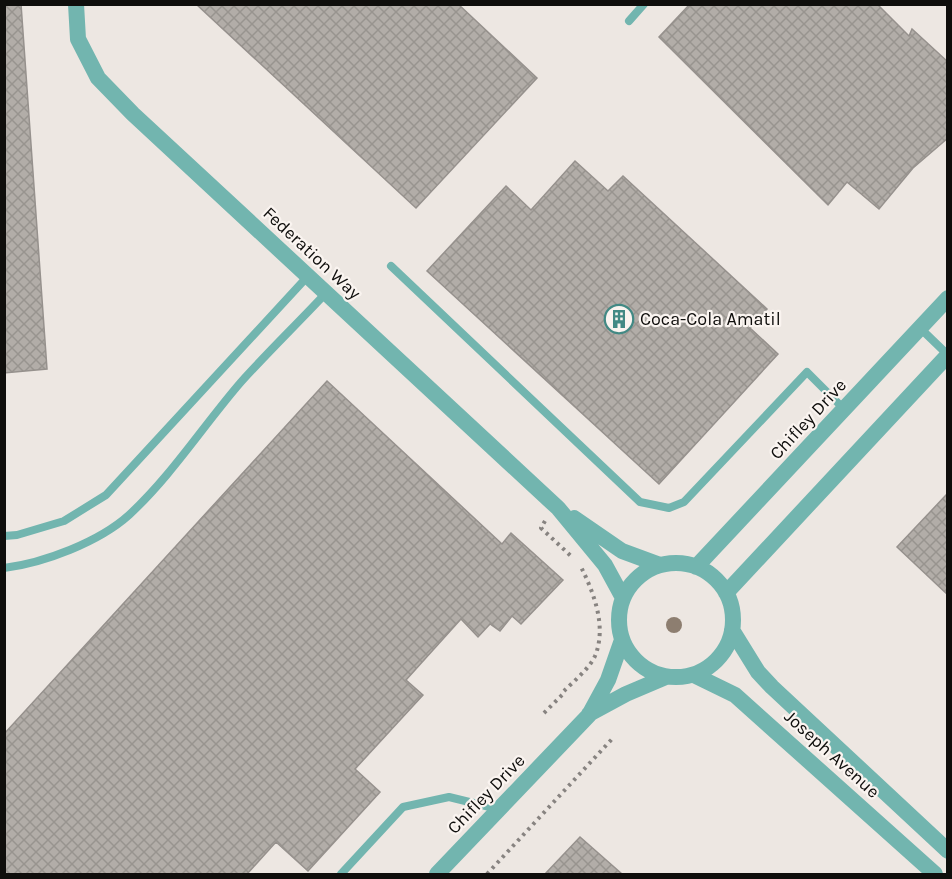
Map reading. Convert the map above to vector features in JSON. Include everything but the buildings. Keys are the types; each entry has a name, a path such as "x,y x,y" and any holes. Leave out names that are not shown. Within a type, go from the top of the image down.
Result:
{"street":[{"name":"Federation Way","path":"76,4 78,39 98,78 133,114 558,508 605,565 623,598"},
{"name":"Chifley Drive","path":"696,567 948,298"},
{"path":"726,593 948,355"},
{"name":"Federation Way","path":"558,508 622,551 660,565"},
{"path":"678,563 696,567 718,582 726,593 732,611 732,630 728,645 708,668 694,675 666,677 648,670 632,657 622,640 619,612 623,598 644,572 660,565 678,563"},
{"name":"Joseph Avenue","path":"732,630 765,680 948,851"},
{"name":"Chifley Drive","path":"437,874 589,715 608,680 622,640"},
{"name":"Joseph Avenue","path":"694,675 735,695 935,874"},
{"name":"Chifley Drive","path":"589,715 626,693 666,677"}],"lane":[{"path":"629,21 644,4"},
{"path":"391,266 640,502 669,508 684,502 807,372 844,409"},
{"path":"4,536 17,535 64,521 106,495 308,276"},
{"path":"4,568 24,566 85,544 128,516 193,444 241,383 326,293"},
{"path":"920,328 948,355"},
{"path":"341,874 403,807 449,797 499,809"}],"path":[{"path":"544,713 594,658 600,626 589,582 580,564 541,528 545,521"},
{"path":"487,874 613,738"}],"place":[{"name":"Coca-Cola Amatil","path":"619,319"}]}
